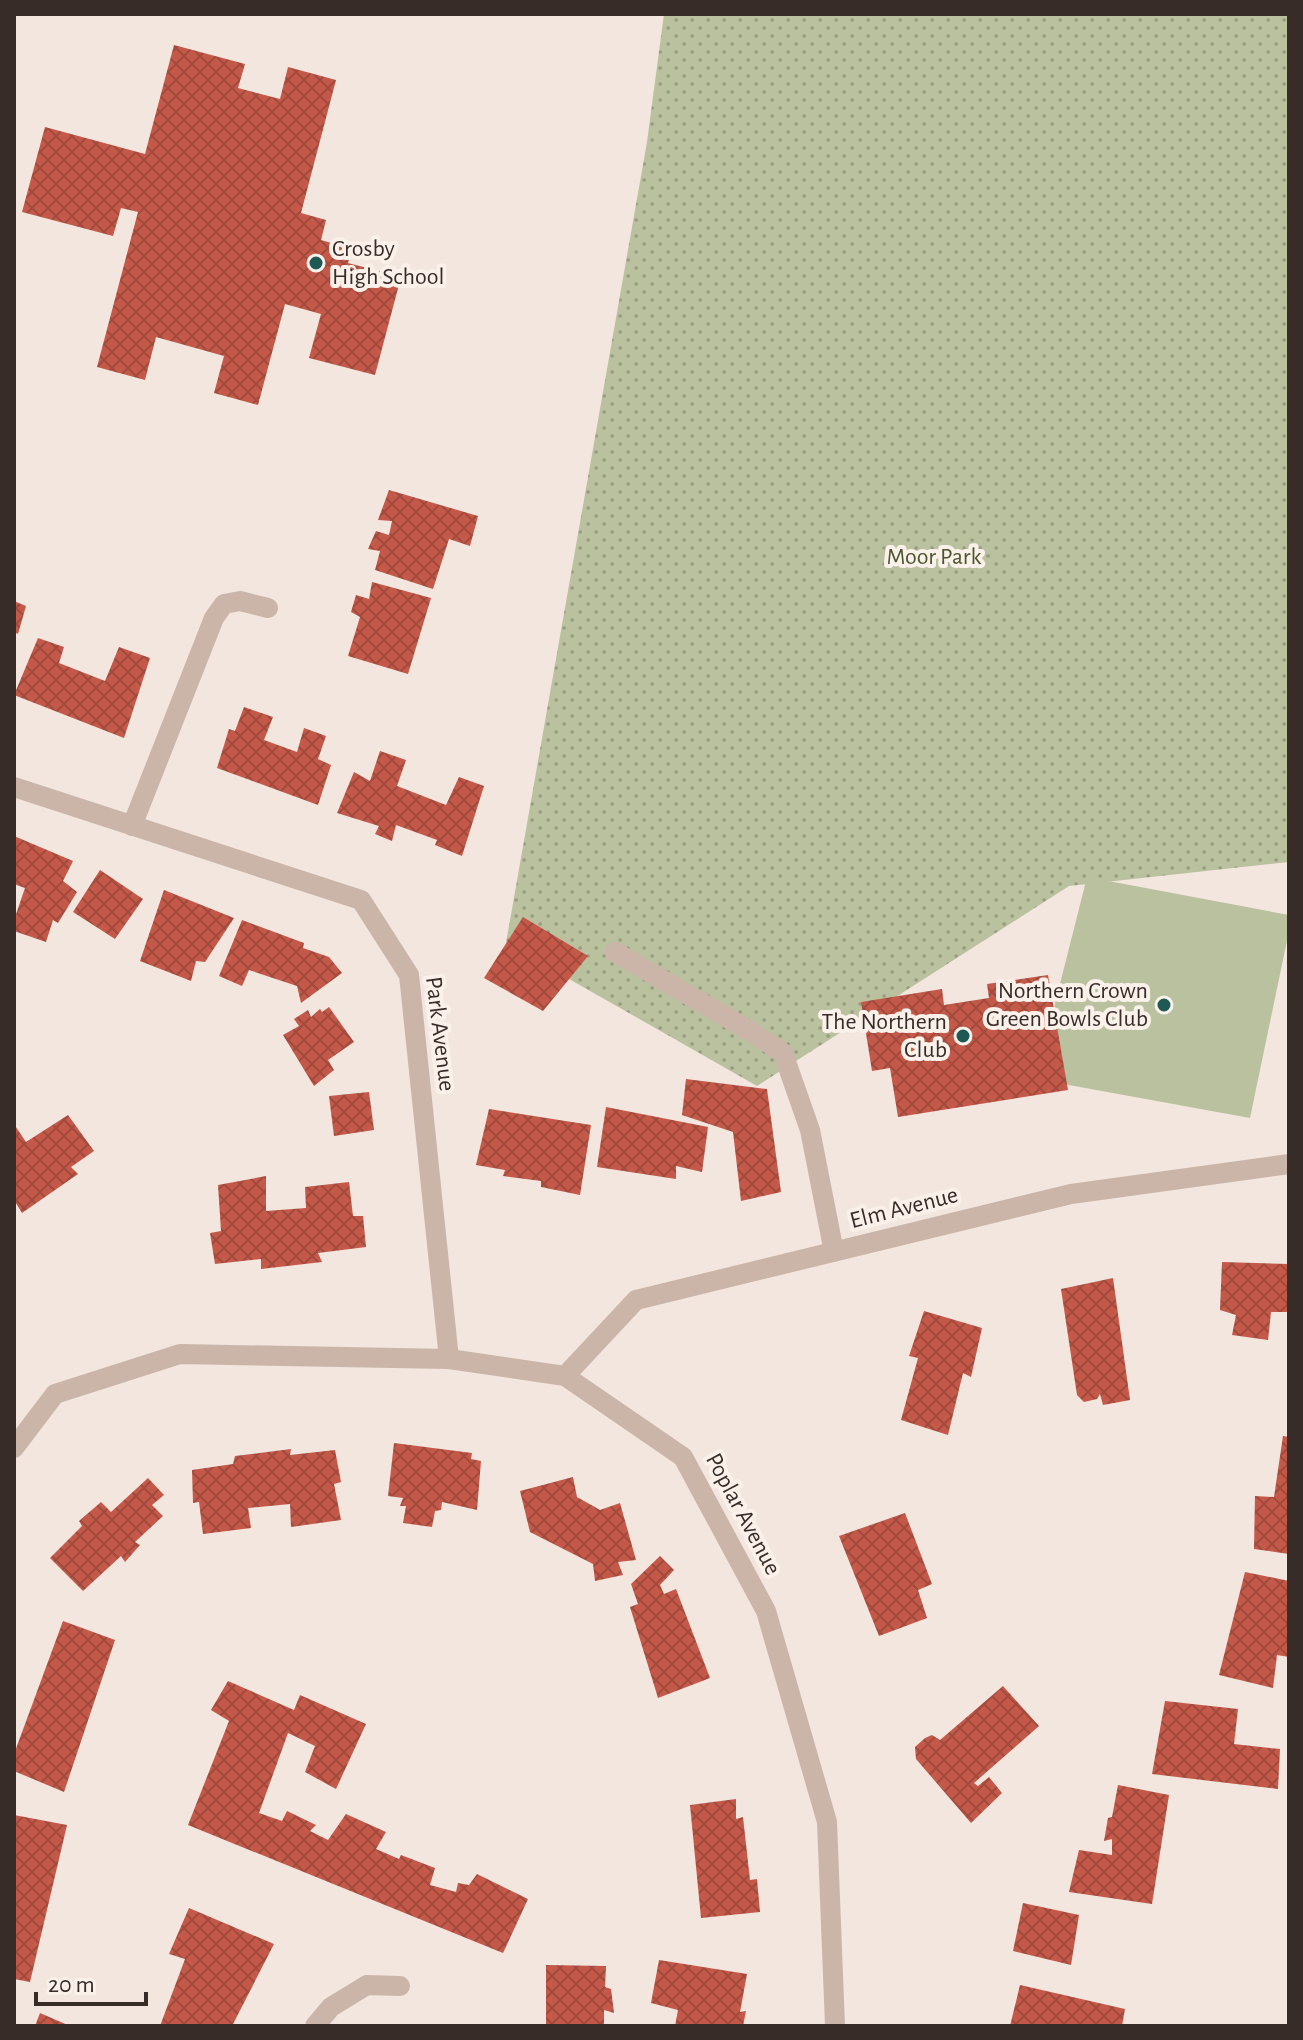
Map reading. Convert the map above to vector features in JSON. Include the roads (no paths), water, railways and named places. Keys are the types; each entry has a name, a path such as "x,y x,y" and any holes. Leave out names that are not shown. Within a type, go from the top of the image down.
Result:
{"street":[{"path":"132,826 214,618 224,604 240,601 268,608"},
{"name":"Park Avenue","path":"14,787 361,900 409,975 449,1359"},
{"path":"615,952 783,1053 810,1130 834,1252"},
{"name":"Elm Avenue","path":"565,1376 636,1300 1071,1194 1289,1164"},
{"name":"Poplar Avenue","path":"14,1448 55,1394 180,1354 449,1359 565,1376 683,1457 766,1611 827,1822 835,2026"},
{"path":"315,2026 331,2007 367,1985 400,1986"}],"place":[{"name":"Crosby High School","path":"316,263"},
{"name":"Northern Crown Green Bowls Club","path":"1164,1005"},
{"name":"The Northern Club","path":"963,1036"}],"park label":[{"name":"Moor Park","path":"934,557"}]}
